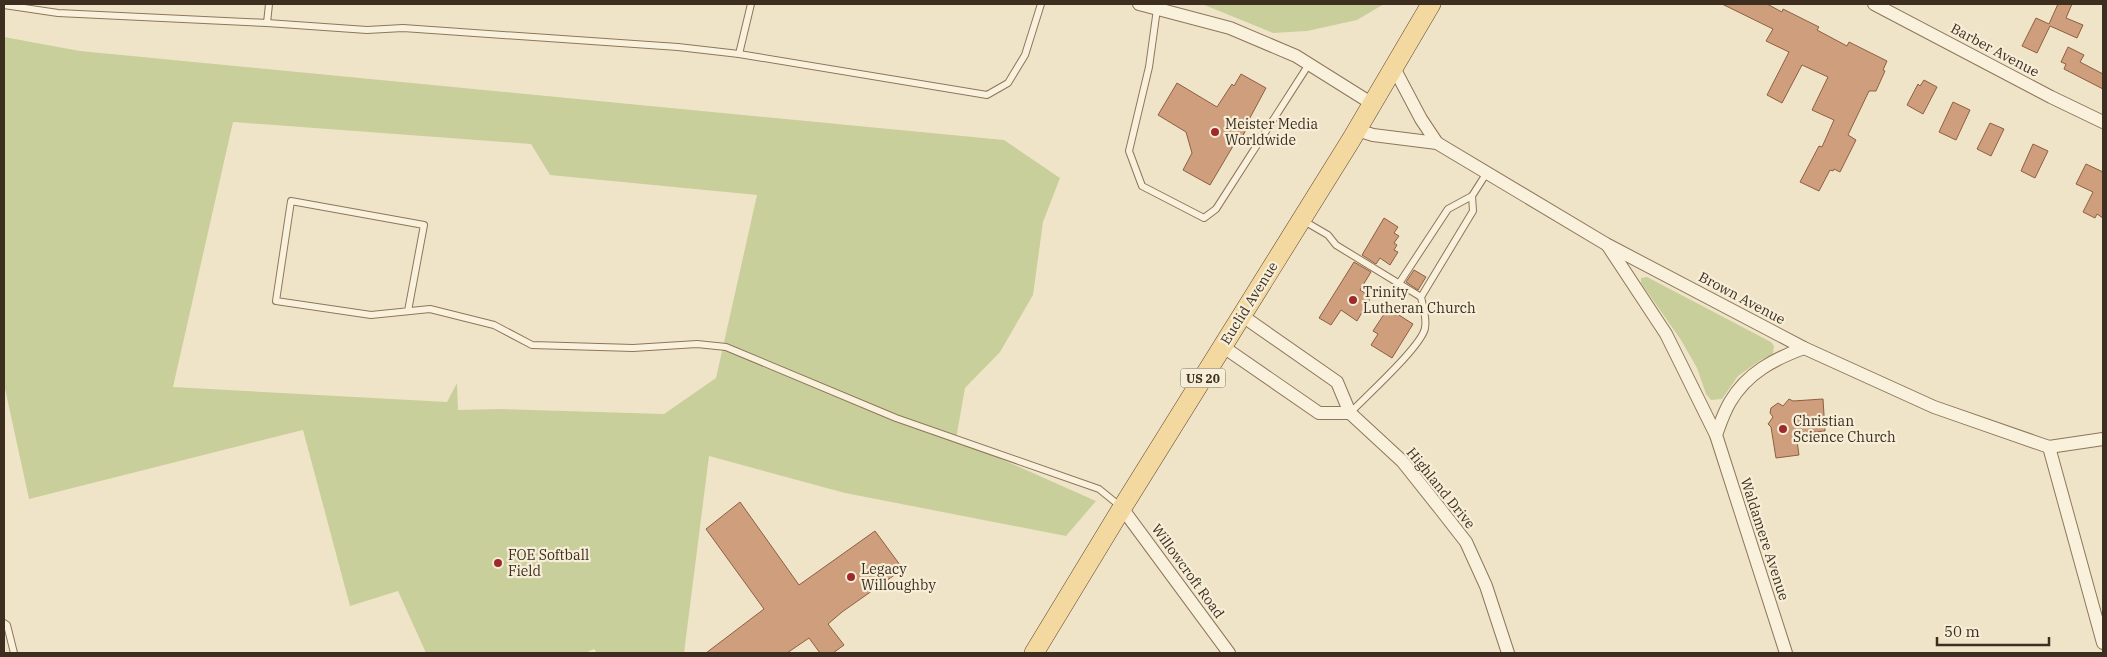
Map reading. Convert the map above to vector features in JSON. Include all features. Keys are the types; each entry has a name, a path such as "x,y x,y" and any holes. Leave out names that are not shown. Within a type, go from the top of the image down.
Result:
{"main road":[{"name":"Euclid Avenue","path":"1034,653 1356,130 1431,4"}],"street":[{"path":"1139,4 1230,28 1296,56 1371,103"},
{"name":"Barber Avenue","path":"1874,4 2051,97 2103,122"},
{"name":"Brown Avenue","path":"1393,66 1421,120 1437,143"},
{"name":"Brown Avenue","path":"1356,130 1373,135 1411,138 1437,143 1606,244 1804,348 1934,407 2049,447"},
{"name":"Waldamere Avenue","path":"1606,244 1666,334 1716,435 1786,653"},
{"name":"Highland Drive","path":"1241,315 1337,382 1350,413 1402,461 1466,542 1486,586 1508,653"},
{"path":"1222,346 1319,413 1350,413"},
{"path":"1716,435 1730,402 1753,373 1777,358 1804,348"},
{"path":"2103,439 2049,447 2103,643"},
{"name":"Willowcroft Road","path":"1122,508 1229,653"}],"lane":[{"path":"267,23 269,4"},
{"path":"739,54 751,4"},
{"path":"4,5 58,13 367,30 413,29 678,47 739,54 987,95 1008,83 1025,55 1041,4"},
{"path":"1157,9 1149,67 1129,152 1142,186 1204,218 1216,209 1309,64"},
{"path":"1400,282 1448,209 1472,196 1486,174"},
{"path":"1350,413 1371,390 1412,352 1425,328 1421,297 1474,211 1472,196"},
{"path":"408,311 424,225 291,201 276,301 371,315 430,309 494,325 532,345 633,348 697,344 726,347 896,418 1099,489 1122,508"},
{"path":"1300,219 1328,235 1336,245 1400,282 1421,297"},
{"path":"4,623 7,624 14,653"}],"green space":[{"path":"1202,4 1384,4 1357,20 1307,31 1273,33"},
{"path":"4,37 80,51 1004,140 1060,178 1043,222 1033,295 1000,352 965,388 956,439 1096,501 1066,536 845,493 709,456 684,653 597,653 594,649 585,653 426,653 398,591 350,606 303,430 29,499 4,384","holes":["233,122 531,144 550,175 757,195 716,378 664,414 500,409 458,410 457,383 447,402 173,387"]},
{"path":"1647,277 1771,342 1774,346 1773,354 1759,361 1738,376 1722,399 1711,400 1706,394 1697,368 1681,340 1641,283 1641,278"}],"building":[{"path":"1722,4 1767,4 1782,12 1783,9 1819,27 1817,30 1847,46 1849,42 1887,61 1883,70 1885,71 1876,91 1869,91 1848,135 1856,140 1840,172 1834,169 1833,171 1830,170 1819,191 1800,182 1819,146 1822,147 1834,120 1812,110 1828,77 1802,65 1782,103 1767,95 1789,52 1766,41 1773,29"},
{"path":"2058,4 2072,4 2066,18 2083,25 2077,38 2050,26 2037,53 2022,46 2036,18 2049,24"},
{"path":"2068,47 2084,55 2080,62 2103,74 2103,89 2064,69 2066,64 2061,62"},
{"name":"Meister Media Worldwide","path":"1241,74 1266,88 1245,127 1247,128 1239,143 1236,141 1210,185 1183,170 1192,153 1186,132 1158,115 1177,83 1217,107"},
{"path":"1924,80 1937,87 1923,114 1907,105 1918,84 1920,86"},
{"path":"1953,102 1970,110 1956,140 1939,132"},
{"path":"1990,123 2004,129 1991,156 1977,149"},
{"path":"2033,144 2048,151 2035,178 2021,171"},
{"path":"2086,164 2103,172 2103,218 2097,214 2095,218 2083,212 2093,192 2076,184"},
{"path":"1384,218 1398,227 1394,233 1399,236 1394,243 1397,245 1394,250 1398,252 1390,265 1380,258 1376,264 1362,255"},
{"path":"1354,262 1371,272 1360,290 1371,297 1357,321 1341,310 1331,325 1319,318"},
{"path":"1414,270 1426,277 1418,290 1406,282"},
{"path":"1388,308 1413,324 1392,358 1371,345 1378,334 1373,331"},
{"name":"Christian Science Church","path":"1789,399 1793,401 1823,399 1825,431 1796,434 1799,455 1776,458 1771,427 1768,424 1773,417 1770,413 1771,408 1778,403 1783,406"},
{"name":"Legacy Willoughby","path":"740,502 799,585 875,531 903,569 828,624 844,645 833,653 820,653 809,638 787,653 706,653 764,609 706,529"}],"place":[{"name":"Meister Media Worldwide","path":"1215,132"},
{"name":"Trinity Lutheran Church","path":"1353,300"},
{"name":"Christian Science Church","path":"1783,429"},
{"name":"FOE Softball Field","path":"498,563"},
{"name":"Legacy Willoughby","path":"851,577"}]}
